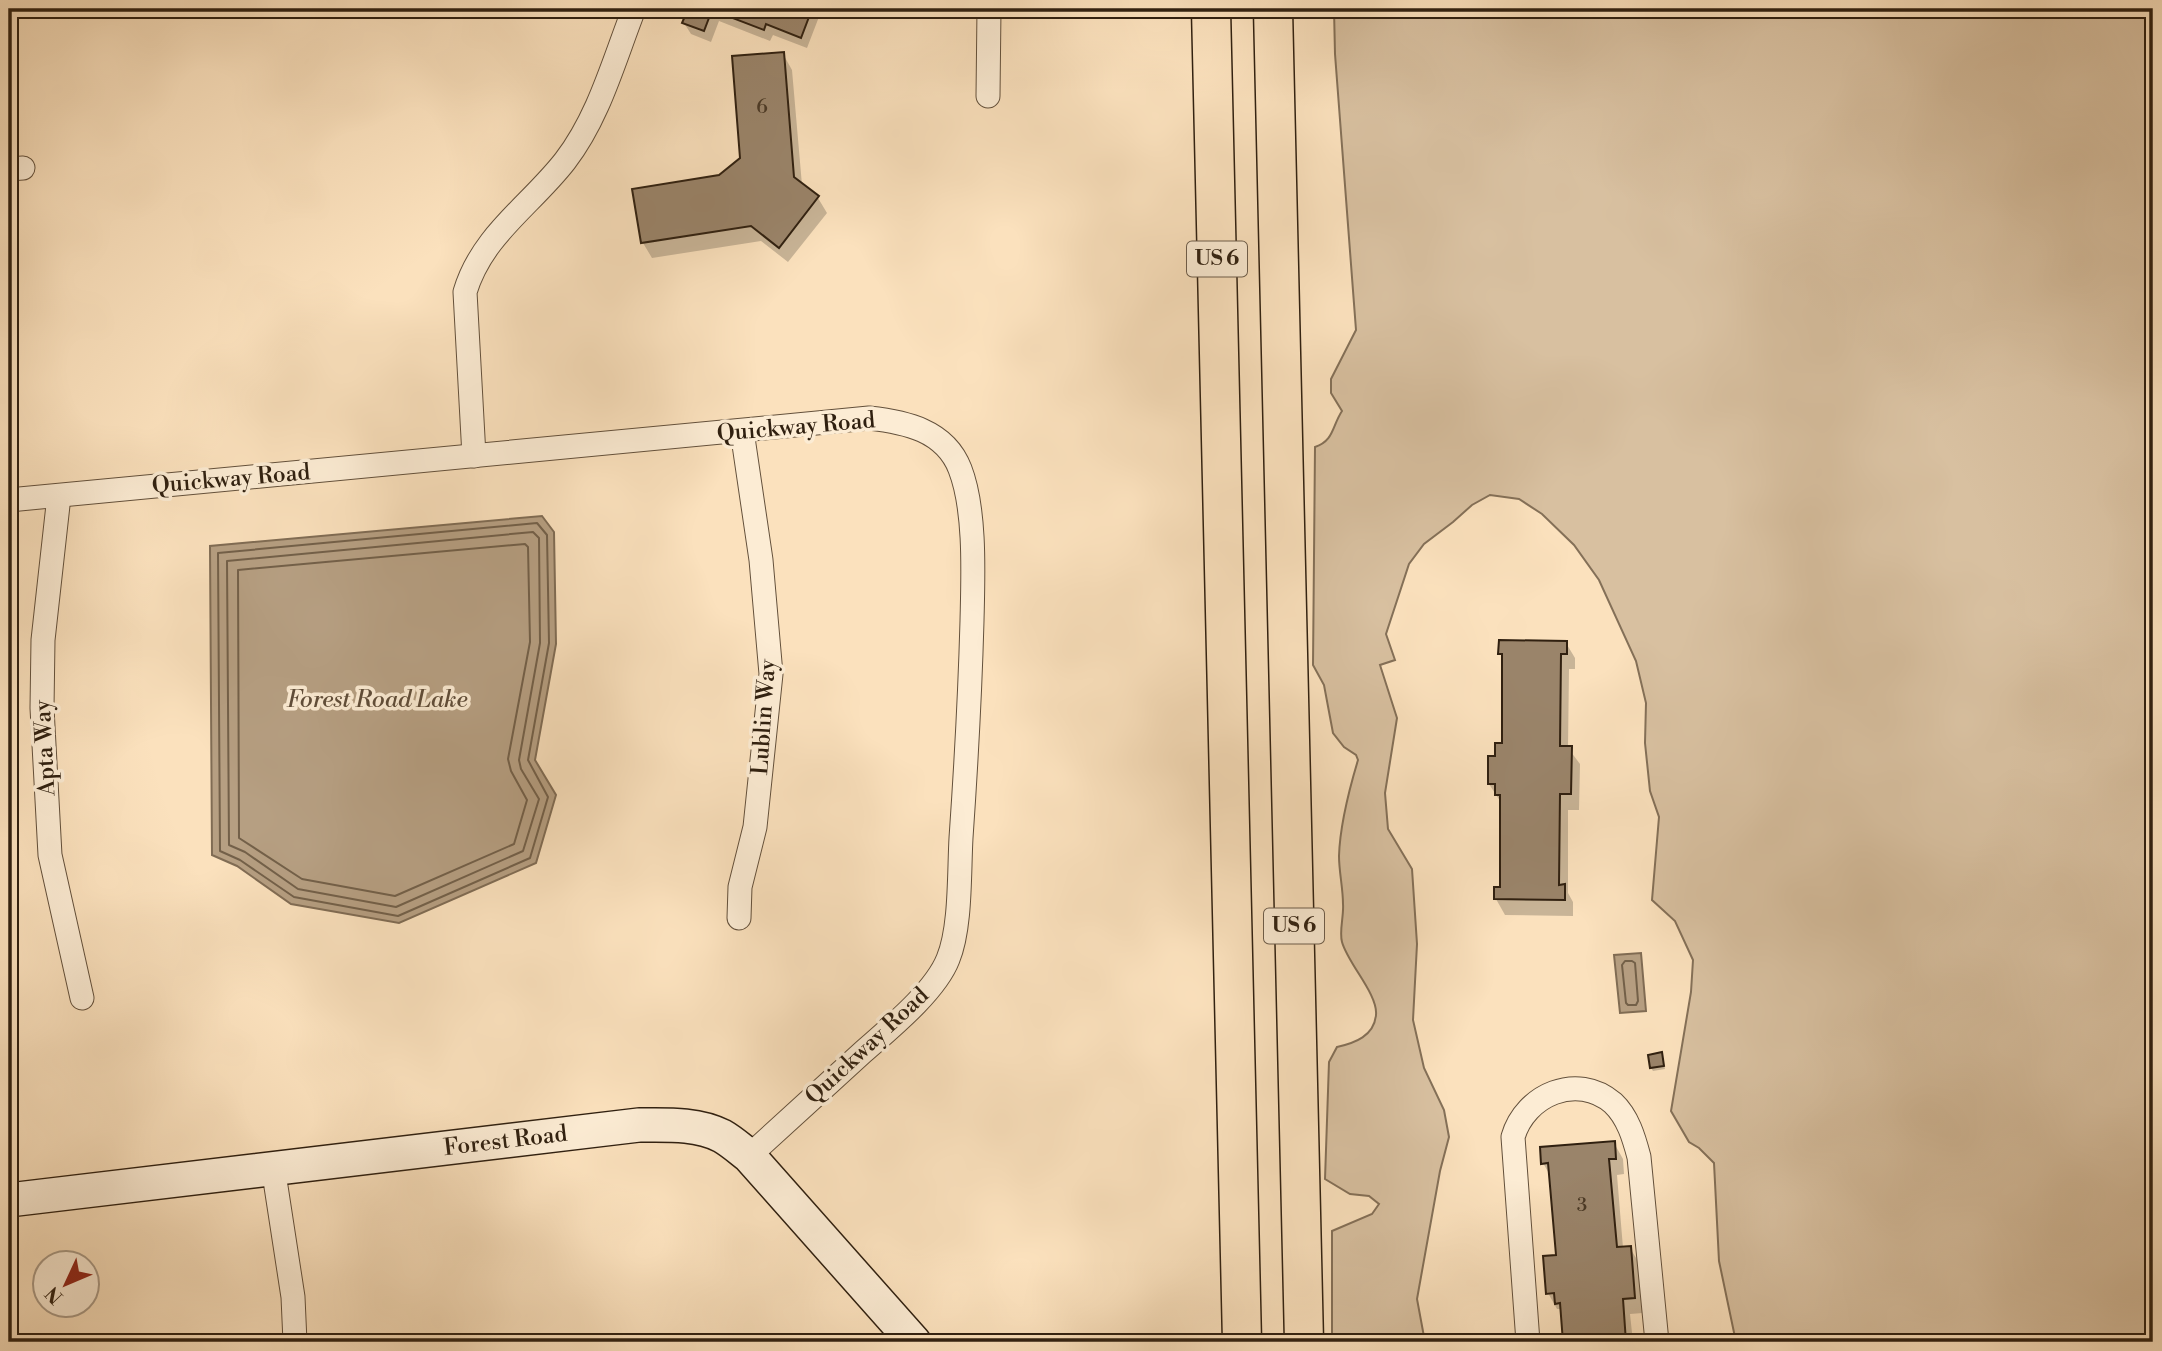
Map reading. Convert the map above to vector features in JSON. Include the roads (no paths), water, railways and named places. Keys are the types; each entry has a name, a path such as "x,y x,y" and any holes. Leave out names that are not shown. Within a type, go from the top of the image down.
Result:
{"highway":[{"name":"US 6","path":"1211,9 1242,1342"},
{"name":"US 6","path":"1273,9 1304,1342"}],"street":[{"path":"474,456 465,292 471,272 486,246 565,160 592,117 634,9"},
{"path":"988,96 989,9"},
{"name":"Quickway Road","path":"9,500 869,418 897,421 926,430 947,446 960,468 969,505 973,575 970,710 955,923 948,959 935,981 904,1015 749,1156"},
{"name":"Lublin Way","path":"739,918 740,887 755,827 771,674 761,560 742,431"},
{"name":"Apta Way","path":"59,496 43,640 42,708 50,855 82,998"},
{"path":"1528,1342 1513,1137 1520,1119 1534,1102 1546,1095 1569,1089 1591,1092 1612,1102 1634,1137 1639,1157 1657,1342"},
{"name":"Forest Road","path":"9,1200 639,1125 704,1129 722,1136 749,1156 914,1342"},
{"path":"273,1167 293,1297 295,1342"}],"water":[{"name":"Forest Road Lake","path":"542,516 554,532 556,644 535,760 556,795 536,863 399,923 291,904 237,866 212,855 210,546"},
{"path":"1641,953 1646,1011 1620,1013 1614,955"}]}
